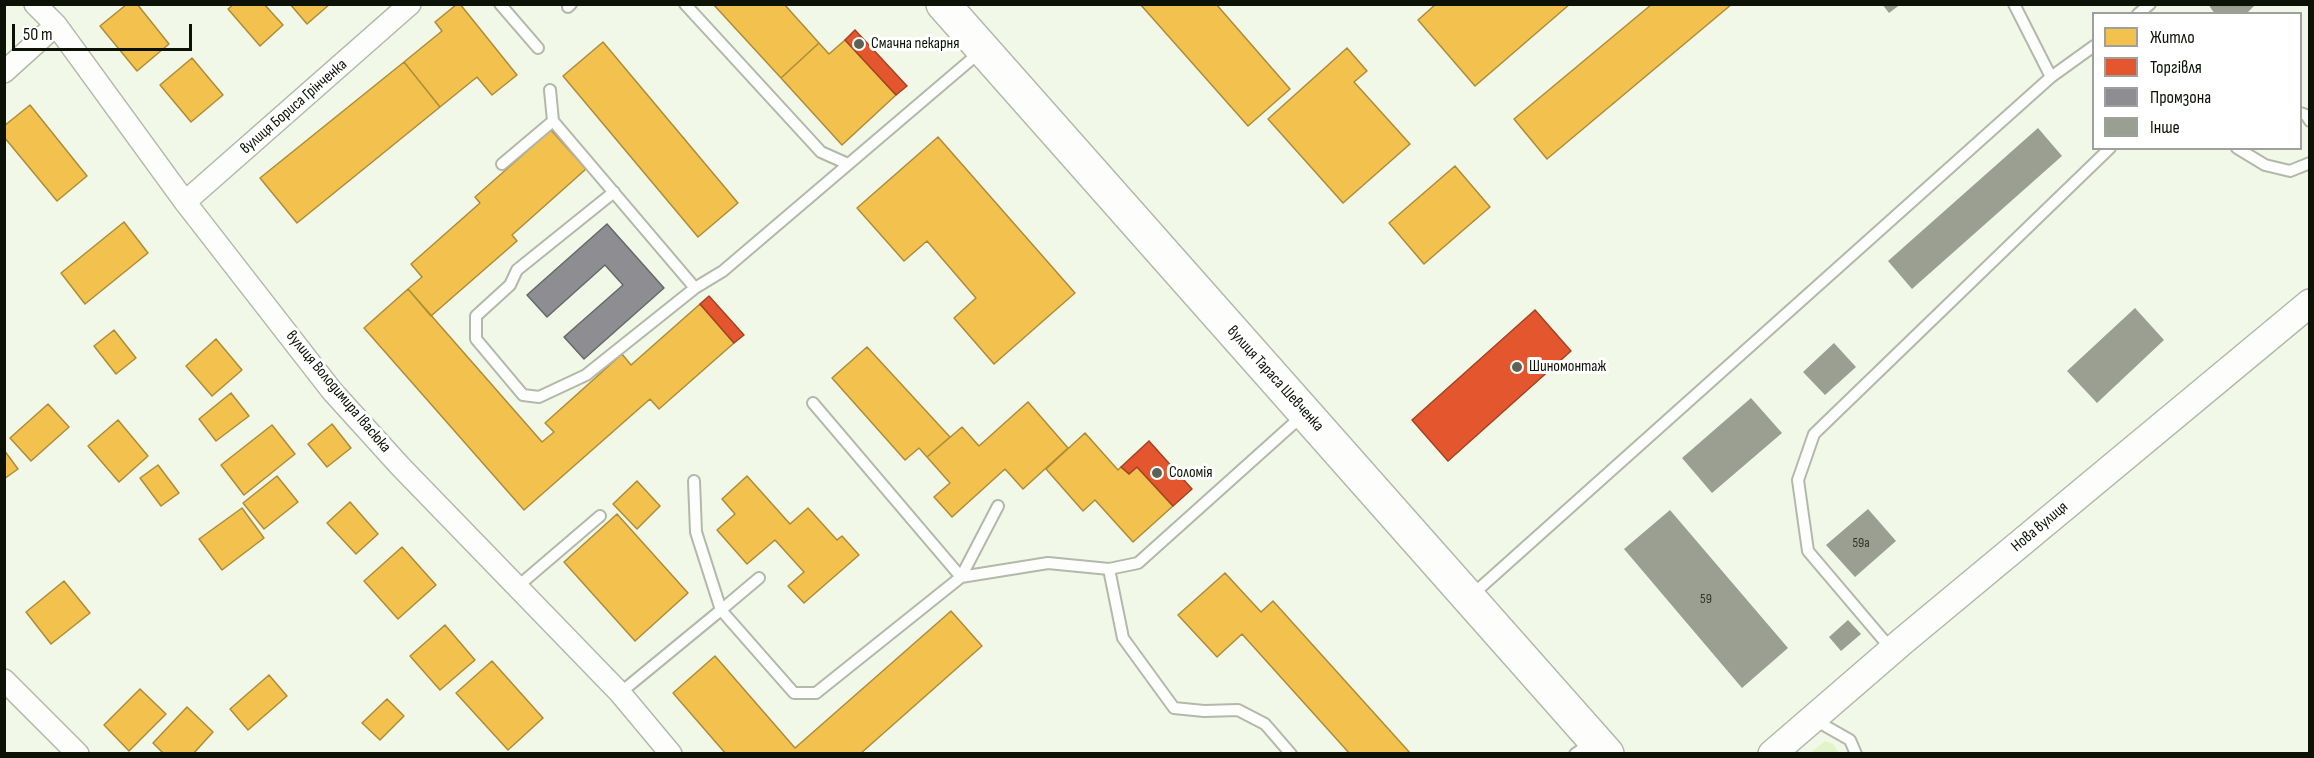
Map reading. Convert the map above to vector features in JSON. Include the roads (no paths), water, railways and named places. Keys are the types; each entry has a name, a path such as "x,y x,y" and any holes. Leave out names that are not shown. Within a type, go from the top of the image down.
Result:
{"main road":[{"name":"вулиця Тараса Шевченка","path":"943,4 1469,598 1592,749"}],"street":[{"name":"вулиця Володимира Івасюка","path":"35,4 56,25 185,202 332,391 400,466 620,693 671,753"},
{"name":"вулиця Бориса Грінченка","path":"185,202 402,7"},
{"path":"4,72 56,25"},
{"name":"Нова вулиця","path":"1772,753 1892,650 2310,303"},
{"path":"4,680 78,753"}],"lane":[{"path":"500,4 538,48"},
{"path":"685,4 821,152 848,164"},
{"path":"2014,4 2051,77"},
{"path":"1469,598 2051,77 2092,47"},
{"path":"614,192 518,270 510,285 476,316 476,339 523,395 539,397 586,375 695,288 723,271 982,50"},
{"path":"550,90 553,121 695,288"},
{"path":"502,164 553,121"},
{"path":"1892,650 1809,551 1798,480 1814,434 2108,150"},
{"path":"2240,150 2265,165 2290,171 2310,163"},
{"path":"813,403 961,577"},
{"path":"961,577 1048,563 1109,568 1138,563 1305,413"},
{"path":"694,481 696,532 721,610 794,693 816,693 961,577 998,506"},
{"path":"518,587 600,516"},
{"path":"1109,568 1123,638 1174,708 1204,711 1238,710 1265,724 1291,753"},
{"path":"620,693 759,578"},
{"path":"1812,719 1850,740 1856,753"}],"place":[{"name":"Смачна пекарня","path":"859,44"},
{"name":"Шиномонтаж","path":"1517,367"},
{"name":"Соломiя","path":"1157,473"}]}
